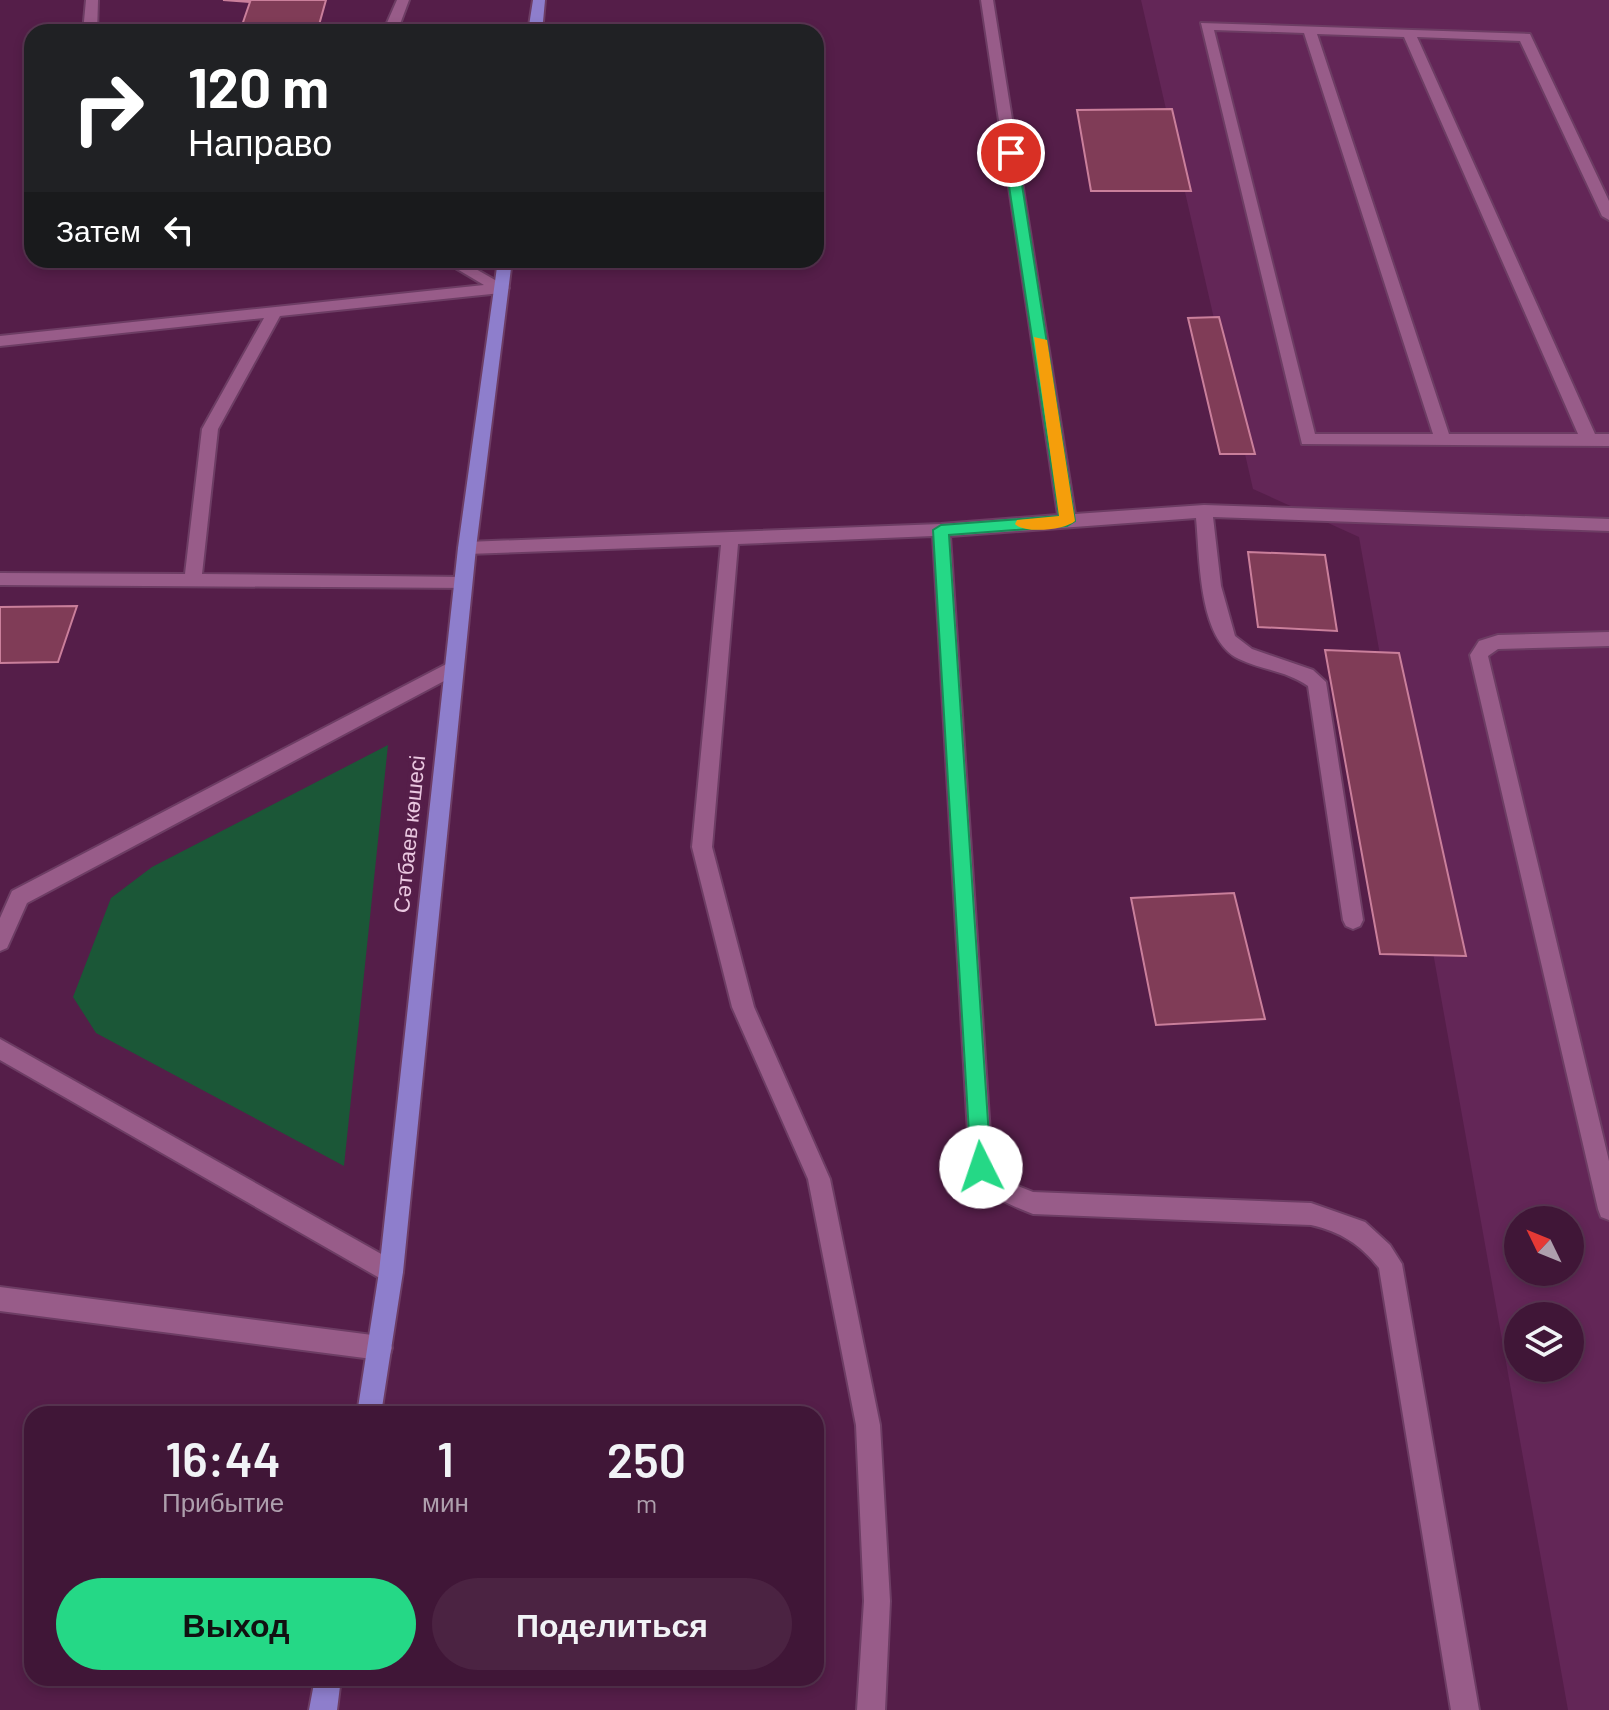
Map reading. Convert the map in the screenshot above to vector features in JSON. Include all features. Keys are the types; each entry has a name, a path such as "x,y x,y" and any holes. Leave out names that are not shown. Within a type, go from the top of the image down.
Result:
{"main road":[{"path":"536,24 539,0"},
{"name":"Сәтбаев көшесі","path":"370,1406 391,1272 463,583 504,268"},
{"path":"323,1710 327,1686"}],"lane":[{"path":"90,24 92,0"},
{"path":"393,24 403,0"},
{"path":"987,0 1067,521"},
{"path":"1609,216 1525,37 1206,26 1308,440 1609,440"},
{"path":"1309,29 1443,441"},
{"path":"1409,33 1589,440"},
{"path":"464,268 501,288"},
{"path":"0,341 273,315 501,288"},
{"path":"193,580 210,429 273,315"},
{"path":"1204,511 1222,635 1237,651 1291,666 1317,682 1353,920"},
{"path":"467,548 941,530 1204,511 1609,525"},
{"path":"941,530 981,1167 1002,1191 1033,1203 1311,1214 1343,1220 1374,1242 1390,1264 1465,1710"},
{"path":"730,536 702,847 743,1007 819,1179 865,1410 877,1601 871,1710"},
{"path":"0,579 463,583"},
{"path":"1609,639 1498,642 1485,646 1479,655 1609,1209"},
{"path":"0,942 19,897 454,667"},
{"path":"0,1049 391,1272"},
{"path":"0,1299 380,1348"}],"shaded area":[{"path":"1141,0 1609,0 1609,1710 1568,1710 1510,1382 1584,1382 1584,1302 1504,1302 1504,1351 1359,537 1253,489"}],"green space":[{"path":"388,745 344,1166 96,1033 73,997 111,898 152,867"}],"building":[{"path":"223,0 326,0 319,24 242,24 250,2"},
{"path":"1172,109 1191,191 1091,191 1077,110"},
{"path":"1219,317 1255,454 1220,454 1188,318"},
{"path":"1248,552 1325,555 1337,631 1258,627"},
{"path":"77,606 58,662 0,663 0,607"},
{"path":"1325,650 1399,653 1466,956 1380,954"},
{"path":"1234,893 1265,1019 1156,1025 1131,898"}],"slow traffic":[{"path":"1023,524 1067,521 1040,340"}],"route":[{"path":"981,1167 941,530 1067,521 1011,153"}]}
